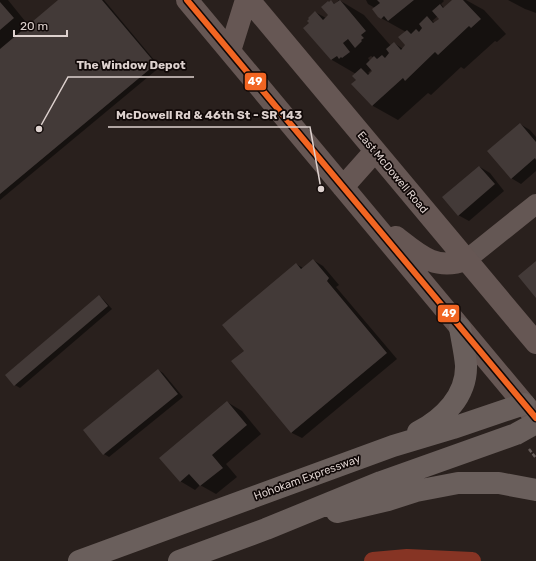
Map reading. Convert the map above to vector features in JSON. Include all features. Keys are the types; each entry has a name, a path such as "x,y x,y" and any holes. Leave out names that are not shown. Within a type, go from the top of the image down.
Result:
{"highway":[{"path":"393,446 433,424 447,411 459,395 463,385 466,367 460,328"},
{"name":"Hohokam Expressway","path":"80,561 393,446 532,407"},
{"path":"180,561 266,529 381,482 516,434 536,423"},
{"path":"266,529 388,500 437,486 458,483 499,483 536,490"}],"main road":[{"path":"187,0 460,328 532,407"},
{"path":"230,51 248,0"},
{"name":"East McDowell Road","path":"248,0 376,151 536,344"},
{"path":"343,186 376,151"},
{"path":"365,213 422,257 438,263 447,264 466,260"}],"street":[{"path":"466,260 536,204"}],"path":[{"path":"525,445 536,458"}],"building":[{"path":"58,0 102,0 156,64 0,194 0,49"},
{"path":"331,0 334,4 340,0 366,31 361,35 364,38 355,48 348,39 343,43 350,52 342,58 341,57 339,59 337,56 331,60 303,28 309,23 307,21 309,19 308,18 315,11 323,20 328,15 321,7"},
{"path":"377,0 414,0 388,21 384,16 381,19 378,17 372,9 380,3"},
{"path":"452,0 463,0 481,19 471,28 469,26 438,55 435,52 405,81 403,78 372,106 351,84 356,80 352,76 361,68 368,75 372,71 366,64 374,56 377,59 382,55 385,58 389,53 386,49 394,42 401,50 405,45 398,37 407,30 411,34 416,29 419,32 422,28 419,24 427,16 433,23 439,19 432,11 440,4 443,8"},
{"path":"0,2 14,18 0,30"},
{"path":"520,123 536,142 536,160 535,158 511,179 487,151"},
{"path":"479,166 495,184 458,216 442,197"},
{"path":"313,259 329,278 327,281 387,353 291,433 231,361 244,351 222,325 296,263 301,269"},
{"path":"536,261 536,298 518,276"},
{"path":"99,295 108,306 14,386 5,375"},
{"path":"158,369 178,394 103,455 83,430"},
{"path":"227,401 247,425 212,455 223,468 200,486 189,474 180,482 159,458"}],"waterway":[{"path":"373,561 407,558 472,561"}],"transit line":[{"name":"49","path":"187,0 536,418"}],"place":[{"name":"The Window Depot","path":"39,129"},
{"name":"McDowell Rd & 46th St - SR 143","path":"321,189"}]}
